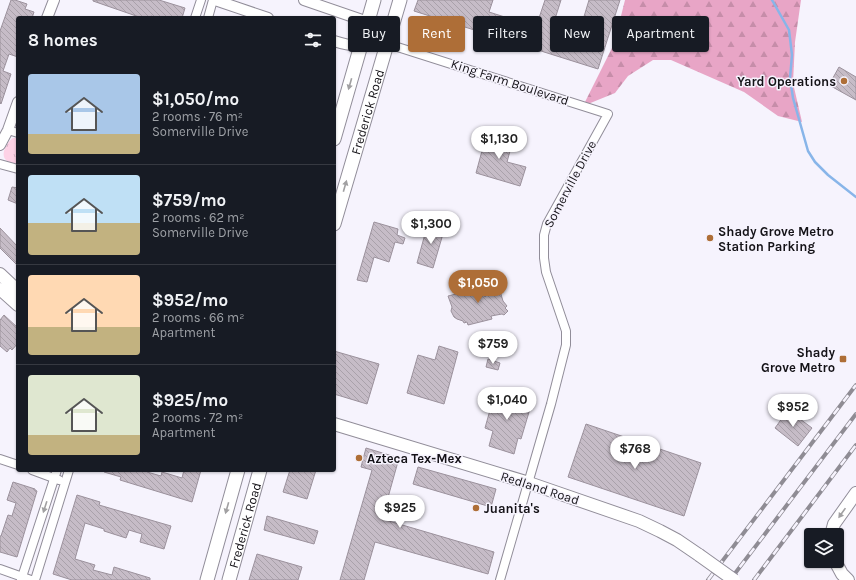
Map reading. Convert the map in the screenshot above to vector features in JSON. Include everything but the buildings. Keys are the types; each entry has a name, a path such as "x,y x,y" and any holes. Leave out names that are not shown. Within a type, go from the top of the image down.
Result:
{"main road":[{"name":"Frederick Road","path":"370,16 374,0"},
{"name":"Frederick Road","path":"396,16 400,0"},
{"name":"Frederick Road","path":"336,132 360,52"},
{"name":"Frederick Road","path":"336,217 386,52"},
{"path":"0,274 16,289"},
{"path":"0,289 16,302"},
{"name":"Redland Road","path":"336,425 529,483 639,521 660,530 677,540 734,580"},
{"name":"Frederick Road","path":"207,580 237,472"},
{"name":"Frederick Road","path":"229,580 259,472"},
{"path":"833,528 834,524 856,493"},
{"path":"839,568 848,580"}],"street":[{"path":"48,16 54,0"},
{"path":"196,16 201,0"},
{"path":"209,16 214,0 262,16"},
{"path":"304,0 351,16"},
{"name":"King Farm Boulevard","path":"336,42 348,45"},
{"name":"King Farm Boulevard","path":"400,48 608,114"},
{"path":"0,145 8,130 16,108"},
{"name":"Somerville Drive","path":"500,580 529,483 566,345 566,331 546,272 544,258 544,235 547,224 608,114"},
{"path":"8,130 16,133"},
{"path":"0,164 16,168"},
{"path":"0,459 16,464"},
{"path":"44,472 56,474 66,482"},
{"path":"35,580 68,472"},
{"path":"22,578 56,474"},
{"path":"0,570 31,580"}],"green space":[{"path":"625,0 801,0 795,42 793,83 802,122 778,116 744,92 671,60 653,60 628,76 615,93 583,106 612,48 612,52 709,52 709,16 621,16"},
{"path":"13,138 16,138 16,164 7,161 4,157 4,151"}],"waterway":[{"path":"772,0 789,30 792,55 790,78 793,98 808,151 815,162 828,175 856,197"}],"railway":[{"path":"708,580 856,385"},
{"path":"730,580 856,414"},
{"path":"754,580 856,445"}],"place":[{"name":"Yard Operations","path":"844,81"},
{"name":"Shady Grove Metro Station Parking","path":"710,238"},
{"name":"Shady Grove Metro","path":"843,359"},
{"name":"Azteca Tex-Mex","path":"359,458"},
{"name":"Juanita's","path":"476,508"}]}
